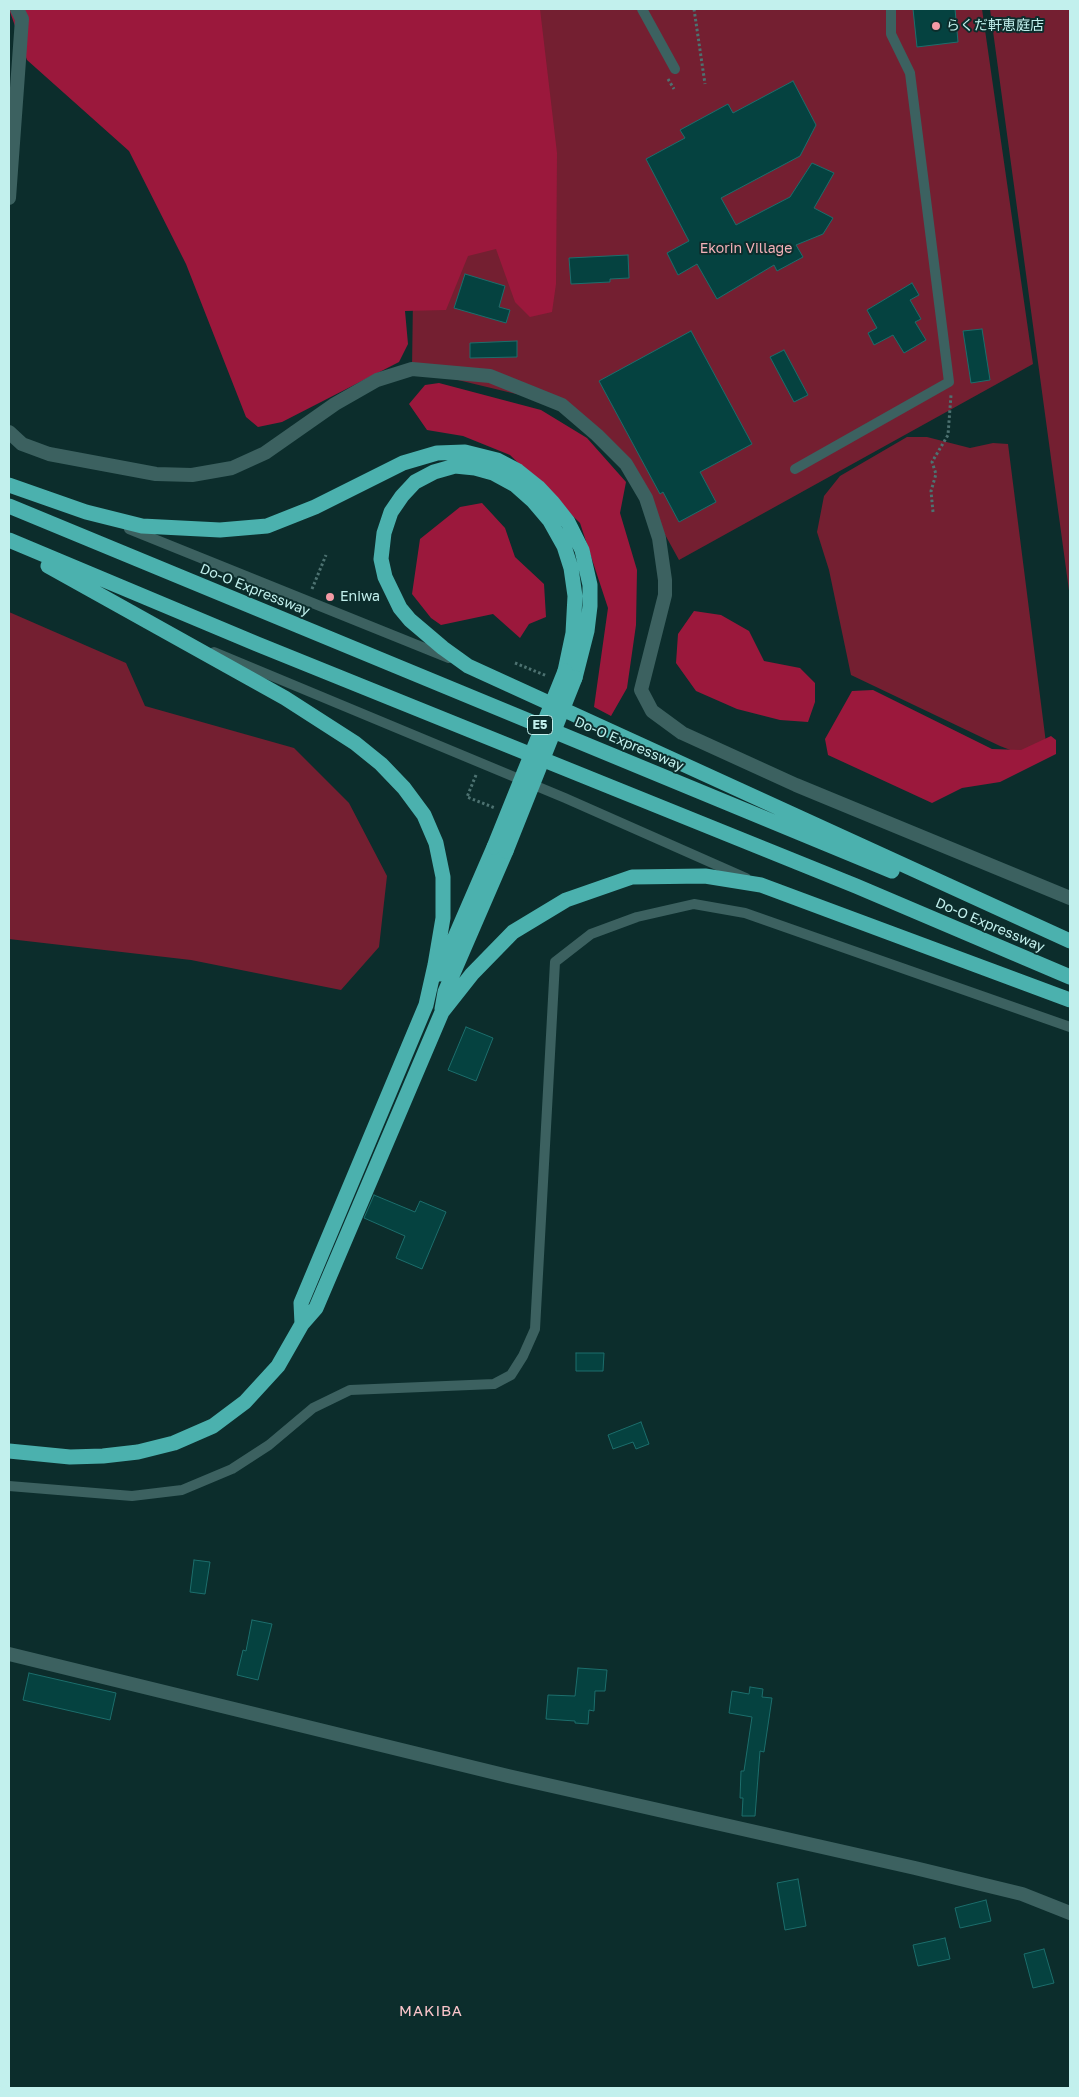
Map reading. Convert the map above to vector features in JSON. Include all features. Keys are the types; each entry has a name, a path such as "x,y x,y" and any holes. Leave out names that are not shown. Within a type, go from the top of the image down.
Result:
{"highway":[{"path":"9,485 86,512 142,526 220,530 267,526 315,507 403,464 437,453 465,452 496,460 518,471 538,487 568,522 582,550 590,585 587,632 445,992 442,1012 316,1308 302,1324 278,1366 244,1402 213,1426 174,1443 121,1454 70,1457 9,1451"},
{"path":"570,674 575,596 571,568 564,546 550,521 533,500 515,485 493,473 475,468 455,466 434,472 416,482 402,496 392,512 384,533 381,559 385,577 400,608 426,635 468,666 1070,941"},
{"name":"Do-O Expressway","path":"9,506 1070,945"},
{"path":"9,542 286,698 355,743 381,764 404,788 424,815 436,843 443,877 443,918 426,1005"},
{"name":"Do-O Expressway","path":"9,542 838,879 1070,977"},
{"path":"302,1324 301,1303 426,1005 500,849"},
{"path":"442,1012 472,974 513,932 566,900 632,876 705,876 761,885 1070,1000"}],"street":[{"path":"9,198 22,19 17,9"},
{"path":"9,432 22,444 49,454 156,474 192,475 232,468 265,453 343,399 377,380 412,370 490,376 553,401 562,405 598,435 626,464 646,498 659,538 665,580 664,595 641,690 652,711 682,733 796,785 1070,898"},
{"path":"9,1654 508,1776 1022,1894 1070,1913"}],"lane":[{"path":"642,9 675,69"},
{"path":"795,468 949,382 910,73 891,34 891,9"},
{"path":"86,512 468,666"},
{"path":"165,631 565,798 761,885"},
{"path":"9,1486 132,1496 182,1490 232,1469 269,1445 313,1408 350,1390 494,1384 511,1375 523,1356 535,1329 555,962 591,934 637,917 694,904 745,913 1070,1027"}],"path":[{"path":"694,9 705,84"},
{"path":"933,512 931,491 936,474 932,462 948,436 951,401 949,382"},
{"path":"310,593 326,555"},
{"path":"515,663 550,677"},
{"path":"477,772 467,797 496,808"}],"green space":[{"name":"Ekorin Village","path":"417,9 982,9 1033,364 679,560 626,464 562,405 412,369"},
{"path":"990,9 1070,9 1070,598"},
{"path":"907,437 927,437 970,448 993,443 1008,444 1046,743 1018,753 851,675 829,570 817,532 824,496 840,476"},
{"path":"9,612 126,663 145,706 294,748 349,803 387,876 379,947 341,990 191,960 9,939"}],"shaded area":[{"path":"9,9 540,9 557,153 556,284 552,312 530,317 515,302 496,249 468,256 446,310 405,311 408,344 399,362 282,422 258,427 246,417 186,264 129,151 27,60"},
{"path":"439,383 541,410 587,438 626,482 620,513 637,570 636,625 627,688 611,716 594,707 608,608 580,523 510,455 463,436 427,430 409,404 425,385"},
{"path":"482,503 505,528 515,557 544,584 546,617 529,624 520,638 493,614 441,625 431,618 412,594 420,539 460,507"},
{"path":"694,611 721,615 749,631 764,661 800,668 815,683 815,702 808,722 780,720 737,709 696,691 676,663 678,634"},
{"path":"873,690 992,749 1021,750 1051,736 1056,740 1056,754 1000,782 962,788 932,803 828,755 825,739 852,691"}],"building":[{"name":"らくだ軒恵庭店","path":"913,9 955,9 958,42 917,47"},
{"path":"793,81 816,125 800,156 721,198 736,225 790,197 812,163 834,173 814,208 833,218 823,234 796,245 803,257 777,271 774,265 717,299 697,264 678,275 667,253 689,241 646,159 685,138 680,130 728,104 733,113"},
{"path":"628,255 629,278 610,279 610,282 571,284 569,258"},
{"path":"465,274 505,286 499,307 510,310 506,323 454,308"},
{"path":"912,283 919,295 910,300 921,319 915,322 926,340 904,353 893,335 874,345 868,333 877,328 867,310"},
{"path":"982,329 990,380 971,383 963,331"},
{"path":"691,331 752,444 700,472 716,502 679,522 663,492 660,494 599,381"},
{"path":"517,341 517,357 470,358 470,343"},
{"path":"784,350 808,395 794,402 770,357"},
{"path":"466,1027 493,1038 476,1081 448,1070"},
{"path":"374,1195 415,1212 420,1201 446,1212 422,1269 396,1258 405,1236 364,1218"},
{"path":"576,1353 604,1353 603,1371 576,1371"},
{"path":"641,1422 649,1444 636,1449 633,1442 613,1449 608,1435"},
{"path":"194,1560 210,1562 205,1594 190,1592"},
{"path":"252,1620 272,1624 258,1680 237,1675 243,1650 246,1651"},
{"path":"578,1668 607,1670 605,1691 595,1691 594,1711 589,1710 588,1724 546,1719 548,1695 575,1696"},
{"path":"29,1673 116,1693 110,1720 23,1700"},
{"path":"750,1687 763,1689 762,1697 772,1698 764,1752 760,1751 755,1816 742,1816 743,1798 740,1798 741,1771 744,1771 752,1717 729,1713 732,1691 749,1694"},
{"path":"798,1879 806,1926 785,1930 777,1883"},
{"path":"986,1900 991,1921 960,1928 955,1908"},
{"path":"945,1938 950,1959 918,1966 913,1945"},
{"path":"1044,1949 1054,1983 1033,1988 1024,1954"}],"place":[{"name":"らくだ軒恵庭店","path":"936,26"},
{"name":"Eniwa","path":"330,597"}],"district":[{"name":"MAKIBA","path":"431,2011"}]}
